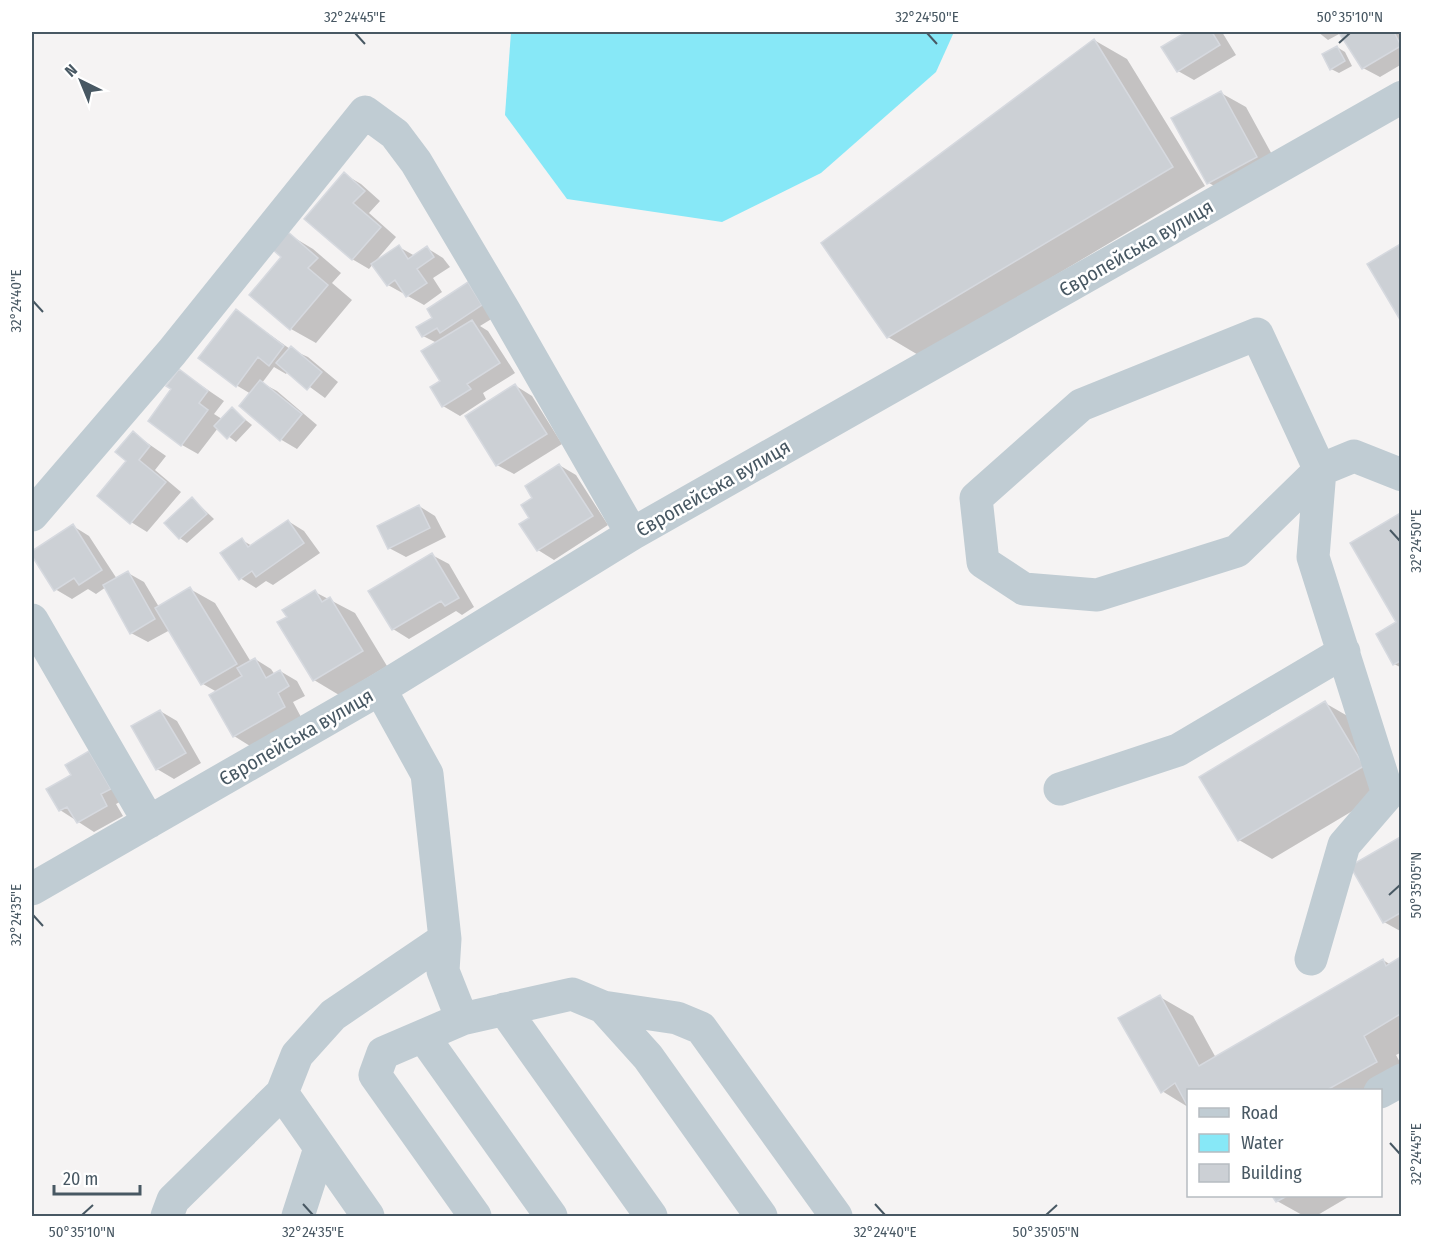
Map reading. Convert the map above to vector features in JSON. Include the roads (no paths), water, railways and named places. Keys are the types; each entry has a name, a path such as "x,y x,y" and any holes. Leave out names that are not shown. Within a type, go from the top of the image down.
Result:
{"street":[{"name":"Європейська вулиця","path":"32,889 380,689 632,534 1401,97"},
{"path":"32,515 172,352 364,112 395,134 416,162 632,534"},
{"path":"1311,959 1344,845 1388,794 1313,557 1320,470 1257,334 1081,405 976,498 982,562 1024,588 1097,595 1238,551 1320,470 1354,456 1401,475"},
{"path":"32,620 149,822"},
{"path":"1060,789 1178,750 1344,652"},
{"path":"380,689 427,774 445,939 443,971 462,1019"},
{"path":"167,1216 173,1200 282,1093 297,1055 333,1015 445,939"},
{"path":"475,1216 375,1075 383,1053 462,1019 573,994 603,1007 677,1017 701,1028 836,1216"},
{"path":"603,1007 648,1057 761,1216"},
{"path":"504,1009 651,1216"},
{"path":"423,1036 551,1216"},
{"path":"1382,1091 1401,1080"},
{"path":"282,1093 368,1216"},
{"path":"298,1216 320,1148"}],"water":[{"path":"511,32 954,32 936,72 821,173 722,222 567,199 505,115"}]}
